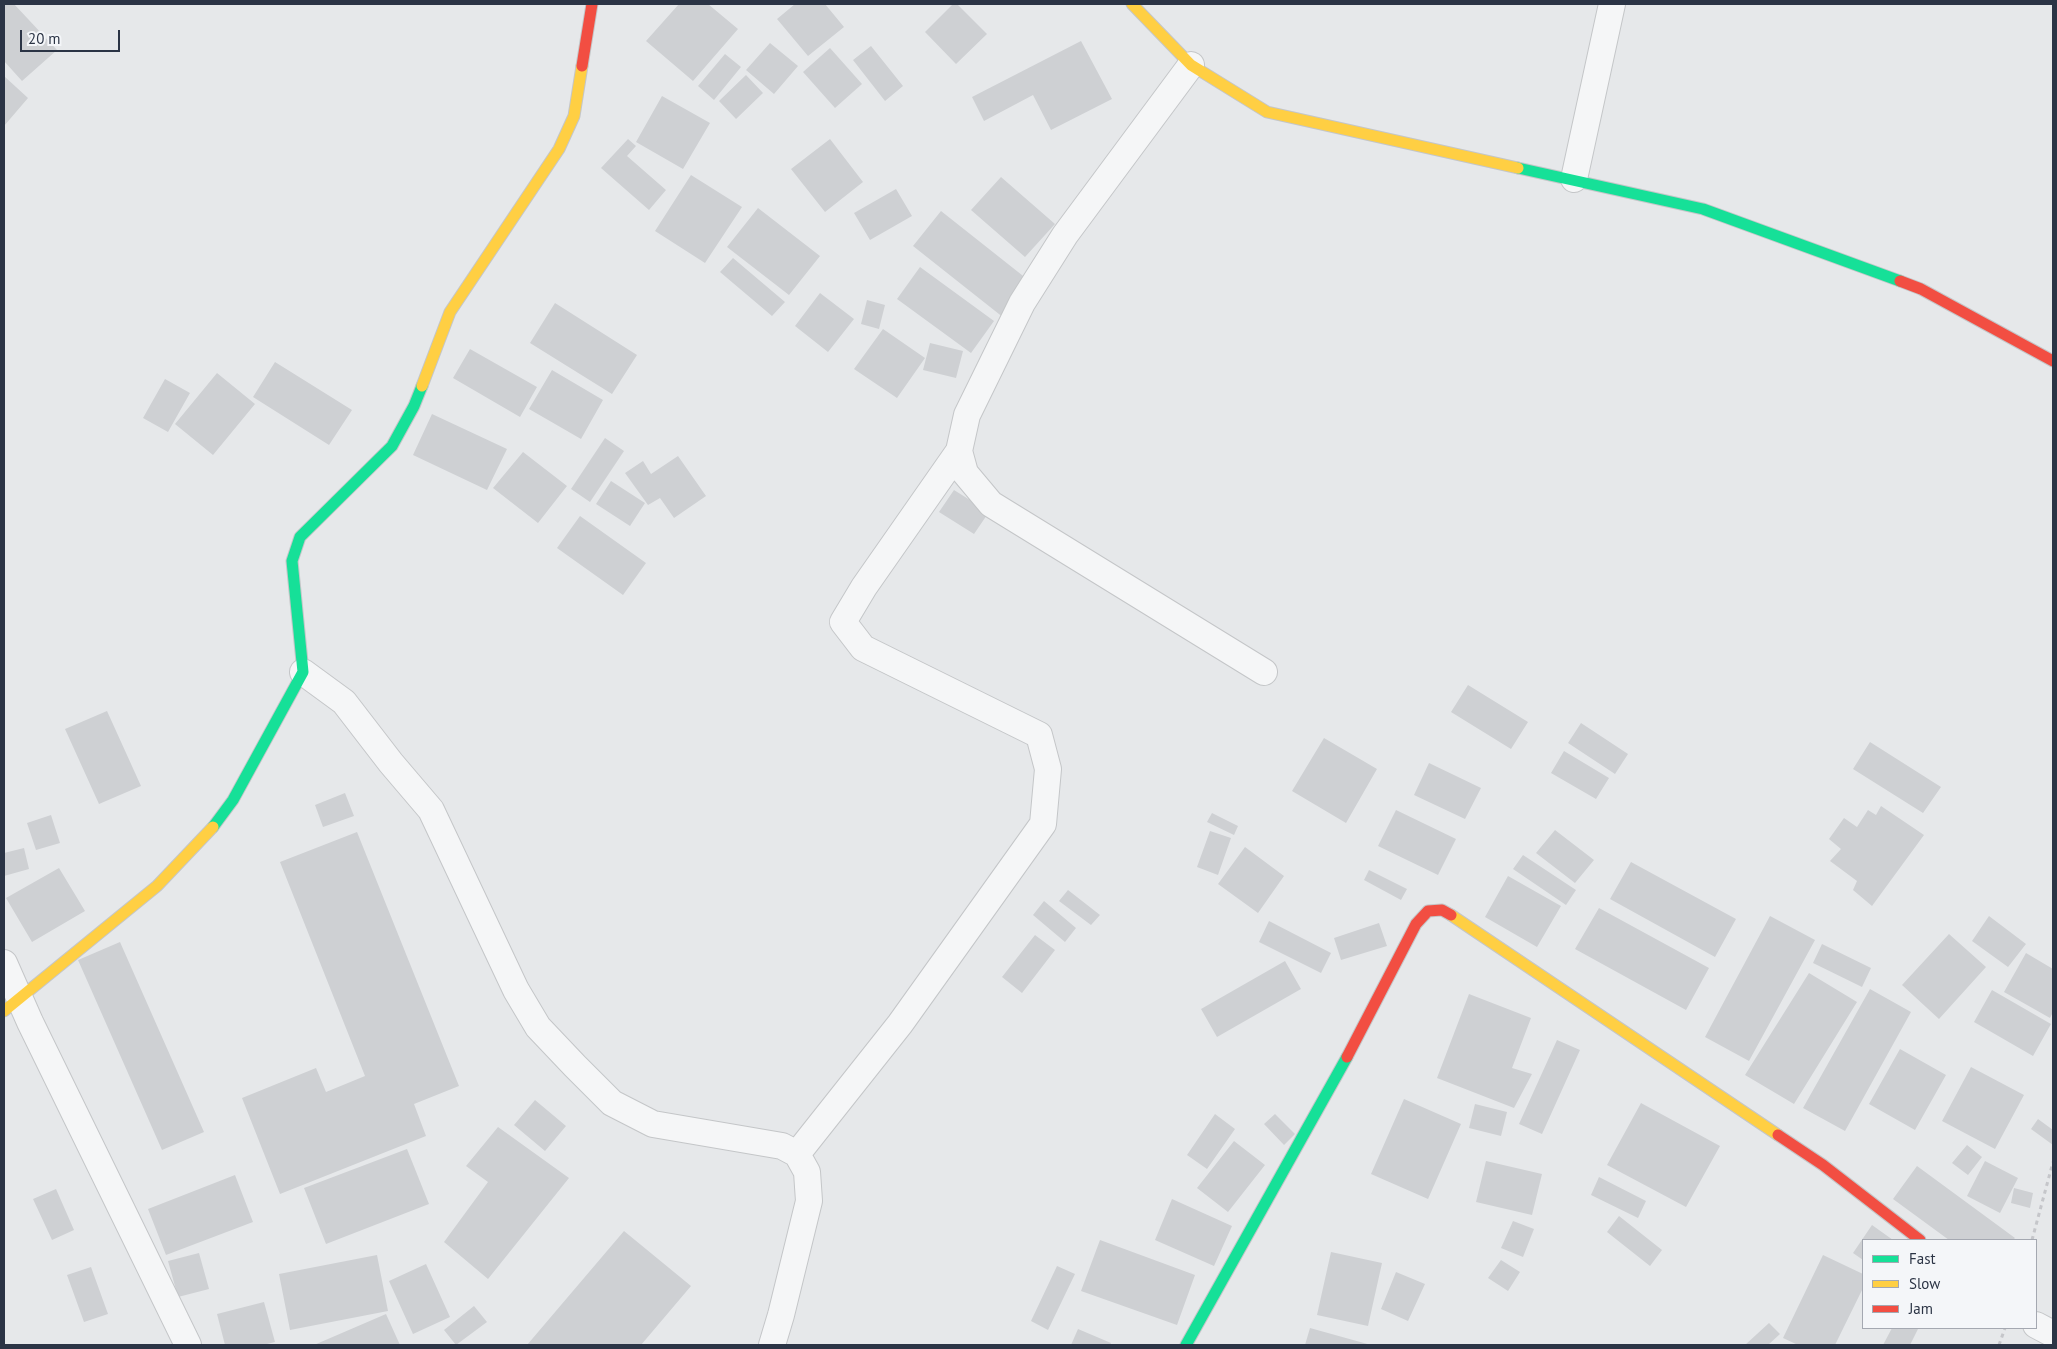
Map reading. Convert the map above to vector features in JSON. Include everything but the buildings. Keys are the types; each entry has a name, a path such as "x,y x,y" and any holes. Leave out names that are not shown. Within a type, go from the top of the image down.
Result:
{"street":[{"path":"12,1005 157,886 206,836 232,800 302,672 292,561 300,537 392,446 414,406 450,312 559,149 574,116 592,4"},
{"path":"1132,4 1191,65 1267,112 1703,209 1921,289 2053,361"},
{"path":"1574,179 1612,4"},
{"path":"796,1154 900,1024 1043,824 1048,769 1039,736 863,648 843,622 864,587 959,451 967,415 1022,303 1065,235 1191,65"},
{"path":"959,451 965,472 991,504 1264,672"},
{"path":"302,672 344,702 391,763 431,810 454,863 516,990 538,1027 574,1066 612,1103 653,1124 782,1146 796,1154 807,1172 809,1201 772,1345"},
{"path":"1186,1345 1333,1083 1416,924 1428,911 1442,910 1465,924 1823,1165 1919,1239"},
{"path":"4,963 12,1005 188,1345"},
{"path":"2037,1326 2053,1334"}],"path":[{"path":"2032,1239 2053,1162"},
{"path":"1999,1345 2006,1329"}],"traffic: fast":[{"path":"1518,168 1703,209 1900,281"},
{"path":"213,827 233,800 303,672 292,561 300,537 392,446 414,406 422,386"},
{"path":"1186,1345 1347,1057"}],"traffic: slow":[{"path":"1132,4 1191,65 1267,112 1518,168"},
{"path":"422,386 450,312 559,149 574,116 582,66"},
{"path":"4,1011 157,886 213,827"},
{"path":"1451,915 1778,1135"}],"traffic: jam":[{"path":"582,66 592,4"},
{"path":"1900,281 1921,289 2053,361"},
{"path":"1347,1057 1416,924 1428,911 1442,910 1451,915"},
{"path":"1778,1135 1823,1165 1919,1239"}]}
